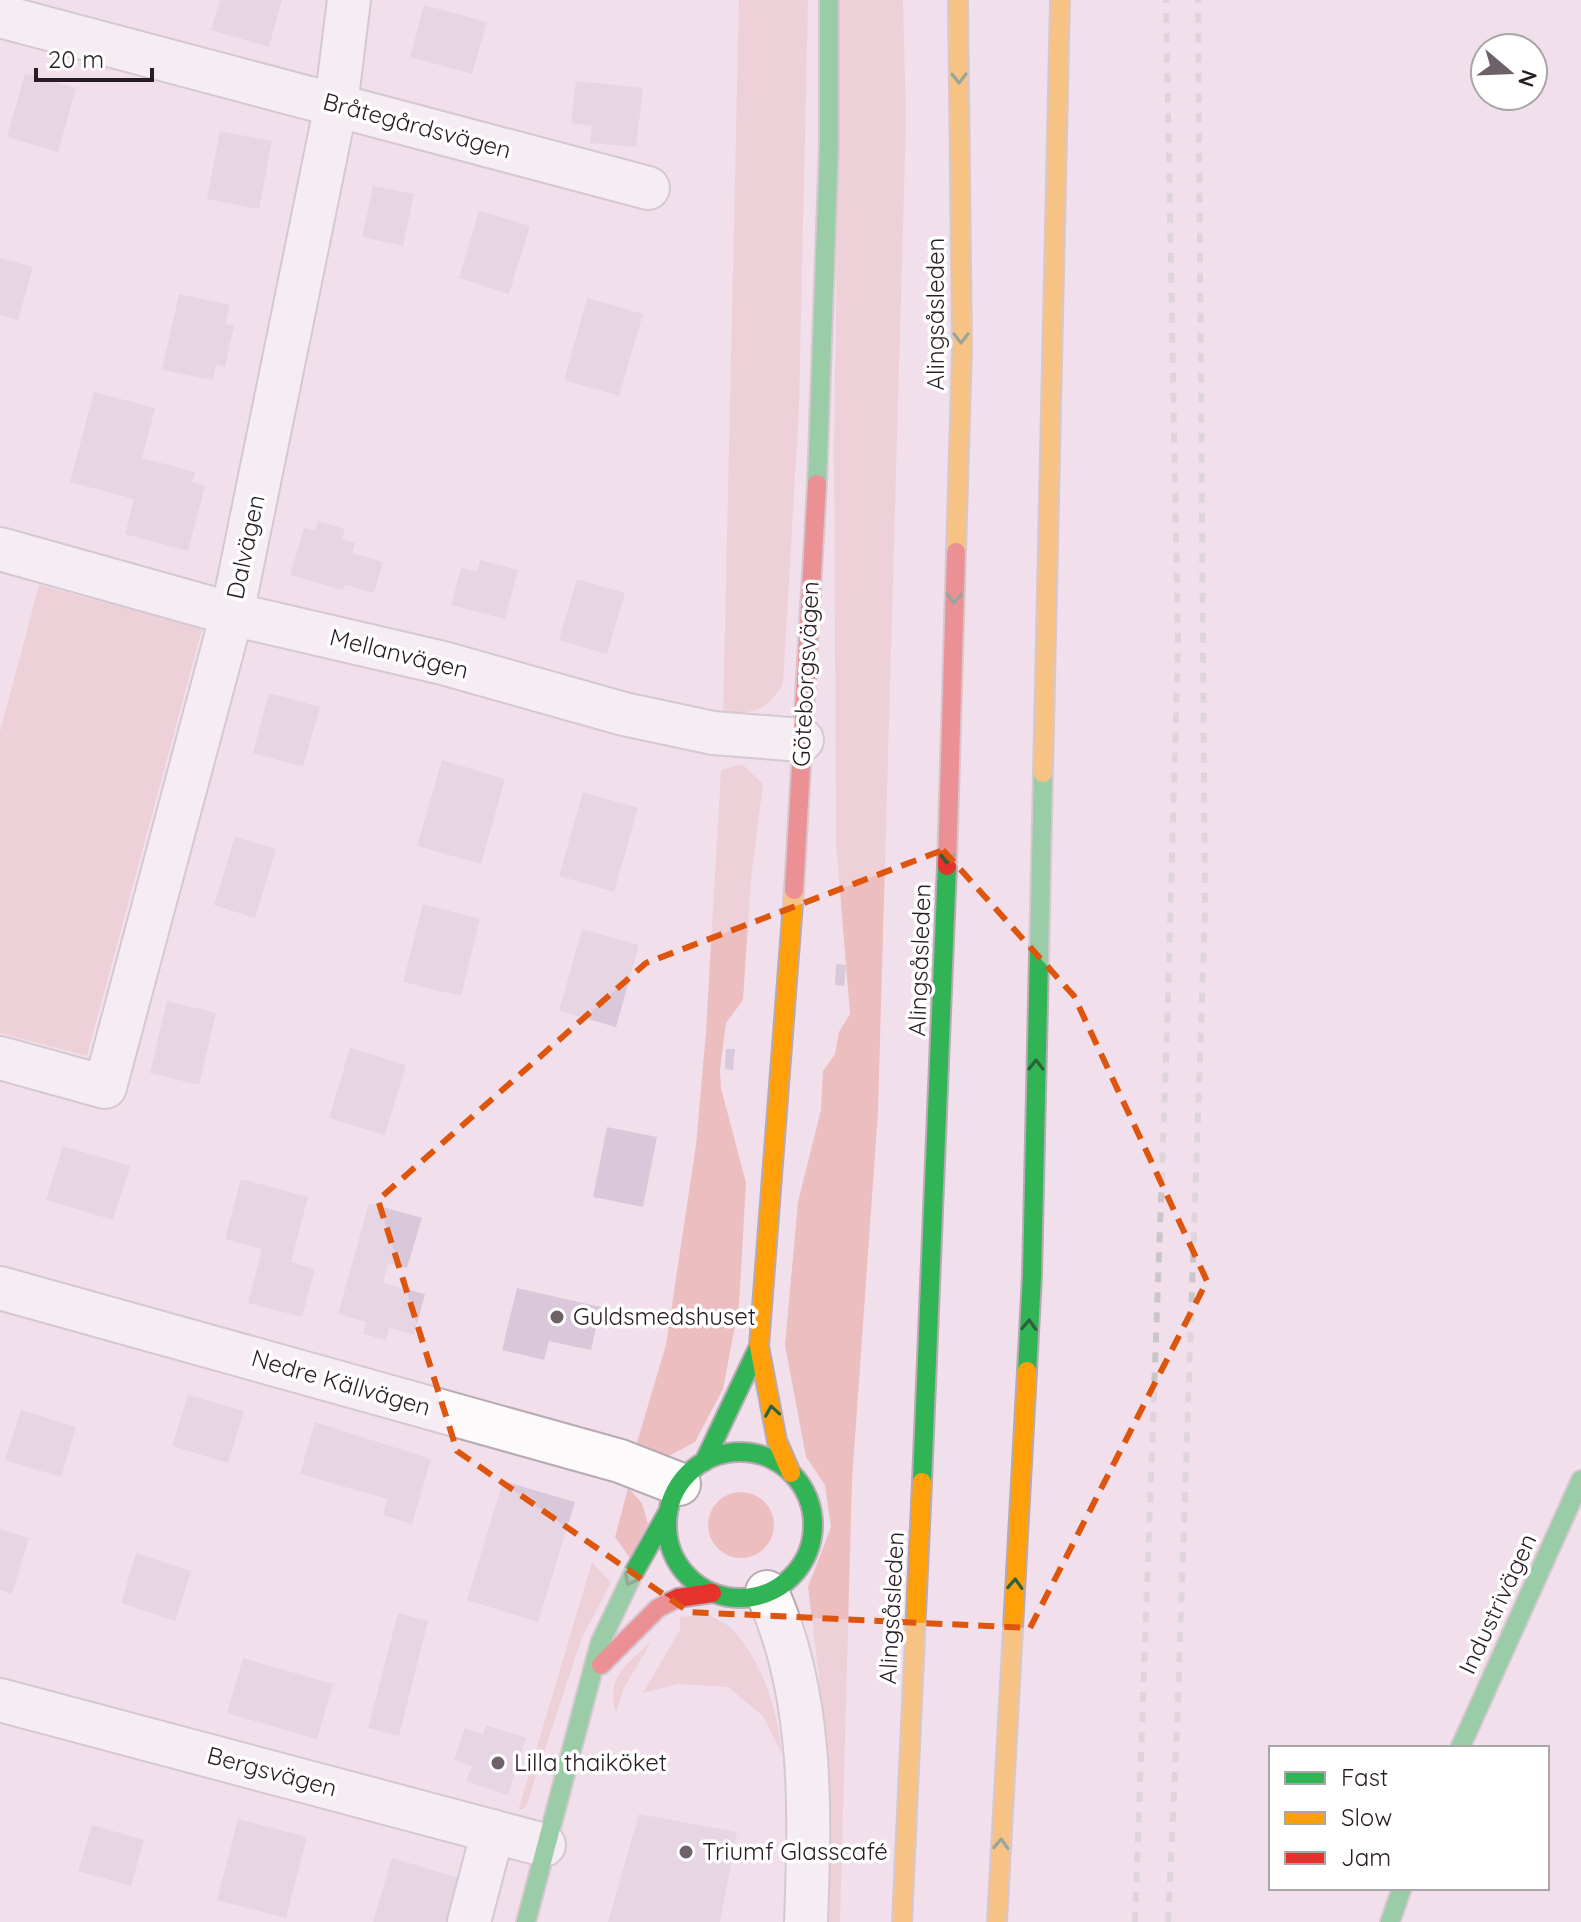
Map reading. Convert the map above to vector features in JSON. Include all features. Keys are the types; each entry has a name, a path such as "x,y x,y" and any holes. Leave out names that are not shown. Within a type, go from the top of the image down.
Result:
{"main road":[{"name":"Göteborgsvägen","path":"791,1473 777,1441 759,1346 790,968 821,405 829,144 829,0"},
{"name":"Alingsåsleden","path":"902,1922 944,965 962,349 958,0"},
{"path":"997,1922 1032,1276 1060,0"},
{"name":"Göteborgsvägen","path":"526,1922 600,1643 759,1346"},
{"path":"749,1453 772,1460 791,1473 809,1504 811,1539 796,1571 788,1580 767,1592 740,1598 712,1593 688,1577 672,1553 668,1540 684,1486 726,1454 749,1453"},
{"name":"Industrivägen","path":"1461,1746 1581,1480"},
{"name":"Göteborgsvägen","path":"594,1673 658,1608 678,1598 712,1593"},
{"path":"1390,1922 1401,1890"}],"street":[{"name":"Dalvägen","path":"0,1058 105,1087 232,614 336,105 349,0"},
{"name":"Bråtegårdsvägen","path":"2,14 648,188"},
{"name":"Mellanvägen","path":"0,549 232,614 443,663 638,718 713,733 802,740"},
{"name":"Nedre Källvägen","path":"0,1288 620,1461 684,1486"},
{"path":"767,1592 778,1617 799,1697 808,1757 806,1922"},
{"name":"Bergsvägen","path":"0,1700 544,1845"},
{"path":"469,1922 493,1831"}],"highlighted area":[{"path":"943,850 1074,996 1207,1281 1030,1628 689,1612 457,1451 378,1200 646,963"}],"shaded area":[{"path":"739,0 808,0 799,408 783,684 765,706 743,713 723,714"},
{"path":"840,0 903,0 906,120 878,1112 852,1480 840,1922 821,1922 827,1778 808,1587 831,1527 825,1485 806,1457 785,1345 798,1202 821,1110 823,1071 835,1054 839,1032 850,1014 836,842 834,450"},
{"path":"39,585 202,629 87,1056 0,1033 0,732"},
{"path":"742,764 763,784 751,879 743,1000 726,1023 720,1070 721,1088 746,1183 739,1305 723,1389 695,1442 667,1457 635,1449 666,1345 696,1145 706,1032 721,770"},
{"path":"628,1488 642,1503 648,1524 630,1558 615,1537"},
{"path":"741,1492 754,1495 764,1502 771,1512 774,1525 771,1538 764,1548 754,1555 741,1558 728,1555 718,1548 711,1538 708,1525 711,1512 718,1502 728,1495"},
{"path":"592,1562 611,1583 582,1637 526,1807 518,1811"},
{"path":"708,1614 731,1628 761,1673 773,1705 782,1754 763,1716 728,1687 677,1684 643,1693 680,1630 680,1617"},
{"path":"651,1642 624,1688 616,1712 613,1700 616,1680 627,1664"}],"building":[{"path":"220,0 282,0 269,47 211,30"},
{"path":"424,5 487,22 472,74 410,57"},
{"path":"25,73 76,88 58,152 7,137"},
{"path":"576,81 643,88 636,147 590,143 592,126 571,123"},
{"path":"220,131 272,141 259,209 207,199"},
{"path":"373,186 414,194 403,246 362,237"},
{"path":"479,211 530,226 509,294 459,278"},
{"path":"0,258 33,267 18,320 0,315"},
{"path":"179,294 230,305 225,324 234,326 225,367 216,365 213,380 162,370"},
{"path":"587,298 643,314 619,396 564,380"},
{"path":"94,392 155,408 142,458 195,472 192,482 205,486 188,551 125,534 134,499 70,482"},
{"path":"318,521 345,529 342,539 355,543 352,553 383,562 374,593 345,585 343,590 290,575 304,528 315,531"},
{"path":"480,560 518,570 505,619 451,605 461,568 477,572"},
{"path":"577,579 625,593 607,654 559,640"},
{"path":"269,693 320,707 303,767 253,753"},
{"path":"442,760 505,779 481,864 417,846"},
{"path":"583,792 638,808 614,892 559,876"},
{"path":"235,837 276,849 255,918 214,905"},
{"path":"423,904 480,919 461,996 403,982"},
{"path":"582,929 639,945 616,1027 559,1011"},
{"path":"836,964 846,965 844,986 835,985"},
{"path":"167,1001 216,1013 199,1085 150,1073"},
{"path":"350,1048 406,1065 385,1135 329,1118"},
{"path":"726,1049 735,1049 733,1070 725,1069"},
{"path":"607,1127 657,1137 643,1207 593,1197"},
{"path":"63,1146 130,1166 113,1220 46,1200"},
{"path":"241,1179 308,1197 291,1262 315,1269 302,1317 248,1303 262,1249 225,1239"},
{"path":"369,1203 422,1218 407,1268 388,1263 383,1283 425,1294 414,1335 389,1328 386,1340 363,1334 366,1322 338,1314"},
{"path":"517,1288 601,1307 591,1350 549,1341 544,1360 502,1350"},
{"path":"188,1395 244,1411 228,1463 172,1446"},
{"path":"21,1410 76,1427 61,1477 5,1460"},
{"path":"315,1422 431,1459 412,1524 383,1515 387,1499 300,1474"},
{"path":"503,1481 575,1502 538,1622 467,1600"},
{"path":"0,1529 29,1538 12,1594 0,1590"},
{"path":"136,1553 191,1571 175,1621 121,1603"},
{"path":"398,1613 428,1621 399,1736 368,1728"},
{"path":"243,1658 333,1684 317,1739 227,1713"},
{"path":"486,1725 526,1738 508,1795 466,1781 472,1766 454,1760 465,1728 483,1734"},
{"path":"639,1814 737,1832 720,1922 608,1922"},
{"path":"238,1819 307,1837 286,1918 217,1900"},
{"path":"92,1825 144,1840 131,1886 78,1871"},
{"path":"392,1858 463,1879 450,1922 373,1922"}],"railway":[{"path":"1135,1922 1178,644 1166,0"},
{"path":"1168,1922 1205,911 1198,0"}],"traffic: fast":[{"path":"817,484 829,144 829,0"},
{"path":"1027,1371 1032,1276 1043,773"},
{"path":"922,1482 947,866"},
{"path":"704,1462 759,1346"},
{"path":"740,1452 768,1458 791,1474 807,1497 813,1525 807,1553 791,1576 768,1592 740,1598 712,1592 689,1576 673,1553 667,1525 673,1497 689,1474 712,1458 740,1452"},
{"path":"1461,1746 1581,1480"},
{"path":"526,1922 600,1643 632,1576 668,1512"},
{"path":"1390,1922 1401,1890"}],"traffic: slow":[{"path":"956,552 962,349 958,0"},
{"path":"1043,773 1060,0"},
{"path":"791,1473 777,1441 759,1346 794,890"},
{"path":"997,1922 1027,1371"},
{"path":"902,1922 922,1482"}],"traffic: jam":[{"path":"794,890 817,484"},
{"path":"947,866 956,552"},
{"path":"601,1665 658,1608 678,1598 712,1593"}],"place":[{"name":"Guldsmedshuset","path":"557,1317"},
{"name":"Lilla thaiköket","path":"498,1763"},
{"name":"Triumf Glasscafé","path":"686,1852"}]}
